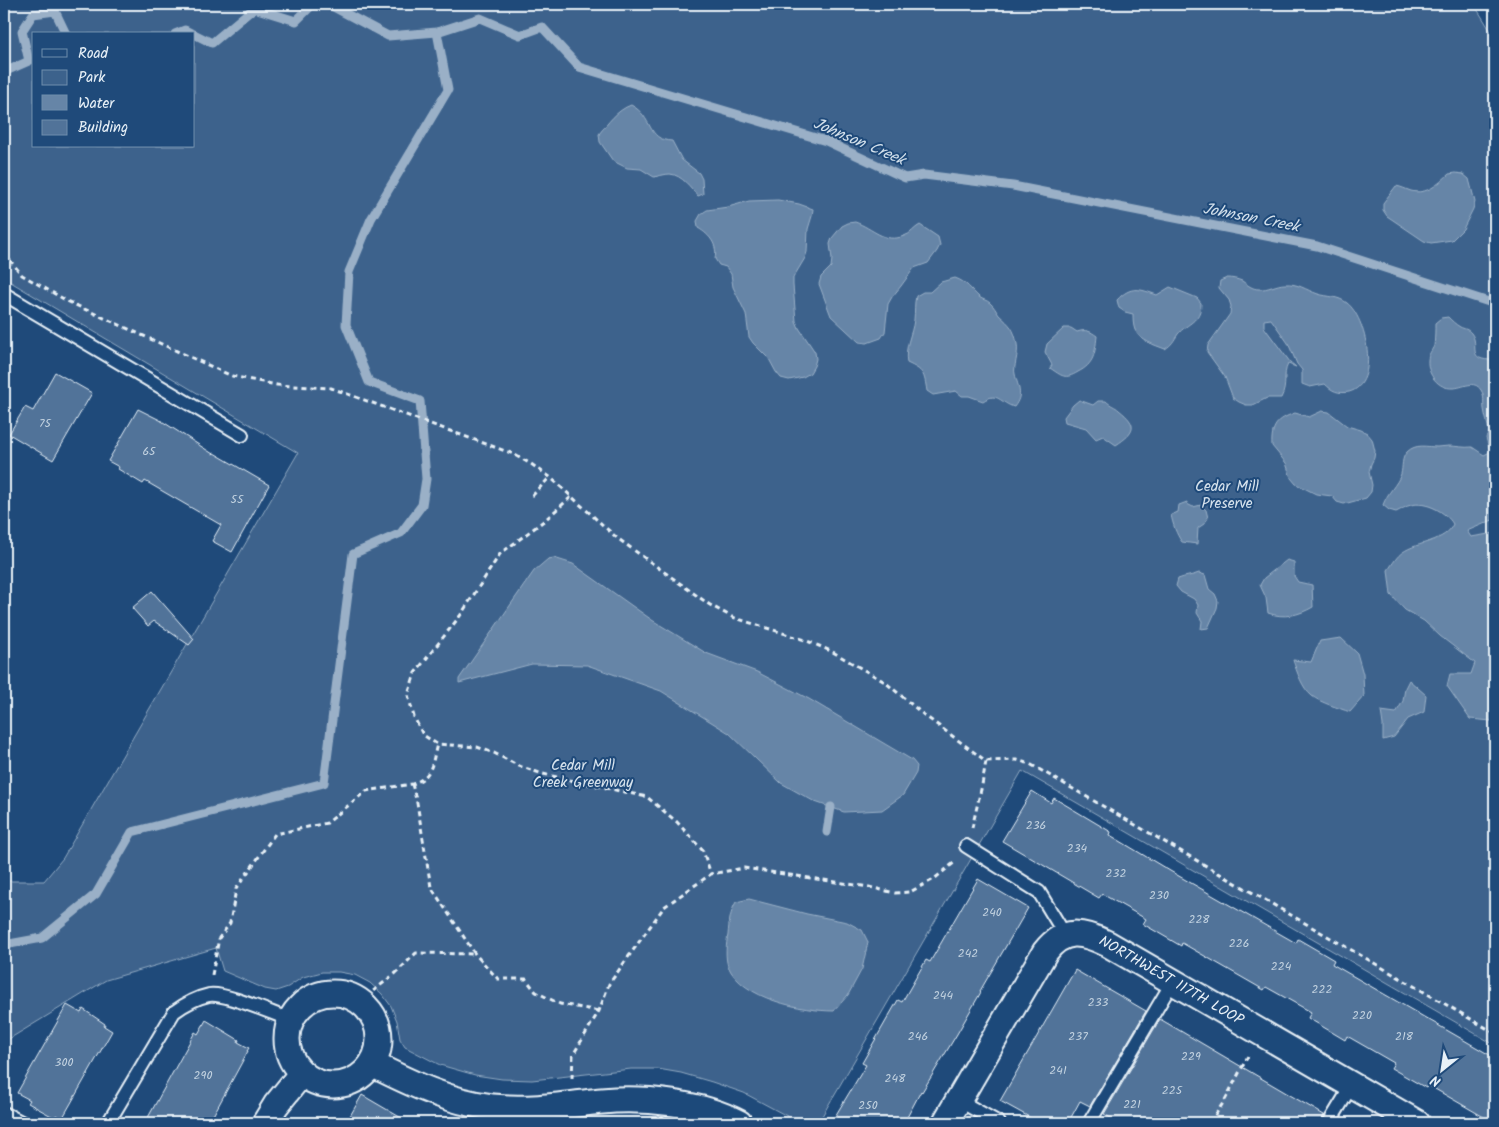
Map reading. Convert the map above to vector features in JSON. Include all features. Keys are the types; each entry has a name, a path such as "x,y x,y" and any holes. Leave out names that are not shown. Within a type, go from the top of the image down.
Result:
{"street":[{"name":"NORTHWEST 117TH LOOP","path":"1065,936 1080,934 1098,939 1262,1032 1416,1123"},
{"path":"945,1123 1038,962 1051,944 1065,936"},
{"path":"326,994 343,995 359,1002 368,1010 378,1030 377,1053 372,1064 355,1079 339,1084 322,1084 311,1080 294,1064 288,1048 287,1031 297,1010 315,997 326,994"},
{"path":"372,1064 426,1090 492,1107 527,1108 604,1101 665,1102 708,1110 738,1123"},
{"path":"265,1123 276,1105 302,1073"}],"lane":[{"path":"4,294 242,435"},
{"path":"966,846 1039,892 1065,936"},
{"path":"1089,1123 1172,980"},
{"path":"108,1123 174,1012 191,1000 211,995 228,998 291,1020"},
{"path":"1329,1123 1352,1085"},
{"path":"958,1100 999,1123"},
{"path":"4,1113 23,1123"}],"path":[{"path":"4,253 22,275 68,302 232,376 277,385 331,388 511,453 550,477 617,538 710,606 732,617 806,640 831,650 885,682 924,715 986,761 1017,760 1030,764 1495,1033"},
{"path":"532,496 550,477"},
{"path":"571,497 545,520 500,554 460,616 415,673 408,695 414,717 423,735 437,744 477,747 494,753 519,766 543,774 647,797 677,822 703,851 712,874"},
{"path":"211,995 212,969 219,938 230,923 236,889 274,834 327,823 366,791 419,782 430,772 437,744"},
{"path":"412,784 431,887 475,954 498,979 526,979 536,992 560,1004 599,1011"},
{"path":"574,1104 573,1055 599,1011 609,984 664,907 712,874 744,868 869,887"},
{"path":"359,1002 396,973 416,953 475,954"},
{"path":"1210,1123 1225,1100 1240,1068 1262,1032"}],"green space":[{"path":"4,4 1474,4 1495,42 1495,1045 1022,771 818,1123 800,1123 744,1093 681,1073 658,1069 631,1069 532,1080 502,1079 475,1075 440,1065 405,1047 400,1039 397,1021 391,1006 370,983 355,975 339,972 322,972 303,977 288,987 276,991 265,989 223,971 216,948 106,980 4,1042 4,881 44,881 63,858 298,453 4,278"}],"water":[{"path":"631,105 638,110 658,137 672,141 682,160 699,173 702,179 703,194 698,196 686,182 674,175 668,174 654,177 641,169 627,168 613,161 600,142 599,134 617,113"},
{"path":"1449,174 1463,174 1469,179 1475,202 1463,229 1452,240 1431,243 1424,241 1387,216 1383,210 1383,203 1396,186 1417,192 1427,190"},
{"path":"778,200 813,209 808,229 807,252 793,278 793,285 796,321 815,352 816,359 810,373 803,377 789,380 781,378 769,359 749,337 746,314 733,287 731,274 726,267 719,265 715,259 714,245 709,237 698,228 697,221 701,214 707,210 749,201"},
{"path":"855,222 884,237 890,238 906,235 920,225 938,237 940,245 928,263 914,268 892,297 888,304 885,332 881,338 867,343 859,342 831,316 819,284 821,277 831,267 830,244 832,238 842,226"},
{"path":"955,278 963,282 979,297 988,301 1013,330 1017,344 1015,371 1020,395 1014,407 996,397 983,401 969,396 962,396 956,391 933,395 927,391 922,373 907,363 907,346 914,320 916,296 923,292 930,292 941,282"},
{"path":"1227,278 1240,280 1257,289 1290,284 1318,294 1340,299 1347,303 1360,322 1367,350 1365,377 1359,386 1349,392 1342,393 1333,390 1325,384 1310,387 1302,384 1302,370 1297,364 1288,343 1271,319 1264,320 1264,327 1290,362 1296,367 1288,364 1281,398 1267,398 1253,405 1246,405 1233,398 1225,377 1207,352 1208,345 1230,314 1231,306 1229,300 1219,288 1220,281"},
{"path":"1170,287 1197,298 1201,303 1199,314 1193,322 1182,330 1165,349 1148,342 1137,334 1134,328 1133,314 1119,308 1117,300 1131,290 1141,290 1157,295"},
{"path":"1448,317 1458,326 1471,333 1475,342 1476,355 1485,360 1495,360 1495,519 1467,531 1471,537 1495,533 1495,718 1491,721 1470,719 1447,686 1450,674 1471,674 1475,663 1424,621 1405,610 1391,595 1388,570 1403,552 1444,535 1453,524 1446,515 1429,506 1411,505 1396,512 1389,510 1383,505 1401,474 1402,463 1407,452 1418,446 1449,446 1472,447 1484,455 1490,452 1486,438 1489,432 1481,390 1475,385 1448,388 1434,380 1429,370 1428,358 1434,346 1435,323 1441,318"},
{"path":"1064,328 1071,328 1077,332 1088,331 1097,336 1091,362 1070,376 1061,375 1050,368 1052,365 1045,352 1047,344"},
{"path":"1079,400 1093,405 1098,401 1106,401 1125,415 1132,424 1131,432 1116,445 1103,436 1096,439 1086,428 1065,422 1064,417"},
{"path":"1322,411 1329,412 1347,426 1367,433 1372,439 1375,451 1369,472 1372,485 1371,492 1366,498 1344,504 1337,502 1332,496 1316,494 1296,484 1291,478 1286,463 1272,446 1274,428 1284,418 1295,413 1309,417"},
{"path":"1187,502 1187,504 1193,507 1201,505 1206,510 1208,518 1198,528 1197,544 1182,542 1176,532 1171,515 1178,512 1179,505"},
{"path":"554,558 573,564 652,620 706,653 757,672 809,699 912,760 917,766 916,773 903,795 882,810 844,812 815,802 781,783 729,733 661,691 587,665 532,664 459,683 459,679 534,571 548,559"},
{"path":"1287,560 1294,562 1294,576 1298,582 1312,585 1313,607 1291,615 1274,615 1268,613 1266,598 1260,585 1264,578"},
{"path":"1199,573 1205,575 1209,589 1215,594 1218,601 1208,628 1201,629 1202,621 1197,613 1198,605 1194,599 1181,592 1176,586 1178,579"},
{"path":"1341,638 1357,653 1363,674 1364,696 1350,712 1316,699 1308,693 1298,675 1293,660 1311,662 1320,641"},
{"path":"1409,680 1426,695 1424,712 1408,719 1394,737 1383,740 1381,711 1396,713 1403,701 1405,688"},
{"path":"749,899 847,922 862,930 868,942 862,969 848,995 834,1011 806,1009 775,1001 746,987 735,977 726,959 729,922 736,902"}],"building":[{"path":"55,372 92,393 53,460 9,434 25,407 33,411"},
{"path":"138,409 160,420 213,454 269,485 232,552 212,541 221,525 145,481 143,484 108,461"},
{"path":"152,591 194,639 189,645 154,621 148,626 132,608"},
{"path":"1032,791 1051,803 1054,798 1111,832 1110,835 1170,871 1296,943 1298,939 1334,960 1332,964 1495,1058 1495,1108 1489,1120 1428,1085 1426,1088 1391,1068 1394,1063 1347,1036 1345,1040 1308,1018 1311,1012 1266,987 1264,990 1182,943 1181,946 1143,924 1146,919 1102,894 1099,898 1002,841"},
{"path":"978,879 1028,908 904,1123 831,1123 866,1065 862,1063 898,1000 902,1002 926,960 930,962"},
{"path":"1075,970 1146,1011 1090,1106 1080,1101 1068,1123 1040,1123 1000,1101"},
{"path":"67,1005 81,1013 83,1009 112,1031 62,1119 56,1115 55,1118 28,1103 30,1100 17,1093"},
{"path":"1160,1019 1324,1115 1321,1123 1119,1123 1104,1114"},
{"path":"206,1020 249,1048 209,1123 145,1123 195,1032 198,1034"},
{"path":"362,1095 410,1123 346,1123"}],"waterway":[{"name":"Johnson Creek","path":"195,34 212,43 254,8 296,21 313,4"},
{"name":"Johnson Creek","path":"328,4 388,36 437,32 480,18 520,35 542,27 579,67 826,141 905,178 924,175 1013,186 1317,246 1495,304"},
{"name":"Johnson Creek","path":"4,72 29,61 22,31 33,14 55,11 65,32"},
{"name":"Johnson Creek","path":"180,32 185,30 189,32"},
{"path":"4,945 42,938 96,894 132,832 324,783 353,554 401,533 422,505 426,479 420,401 369,382 346,325 349,272 371,219 448,90 437,32"},
{"path":"827,832 831,807"}],"park label":[{"name":"Cedar Mill Preserve","path":"1227,496"},
{"name":"Cedar Mill Creek Greenway","path":"583,774"}]}
